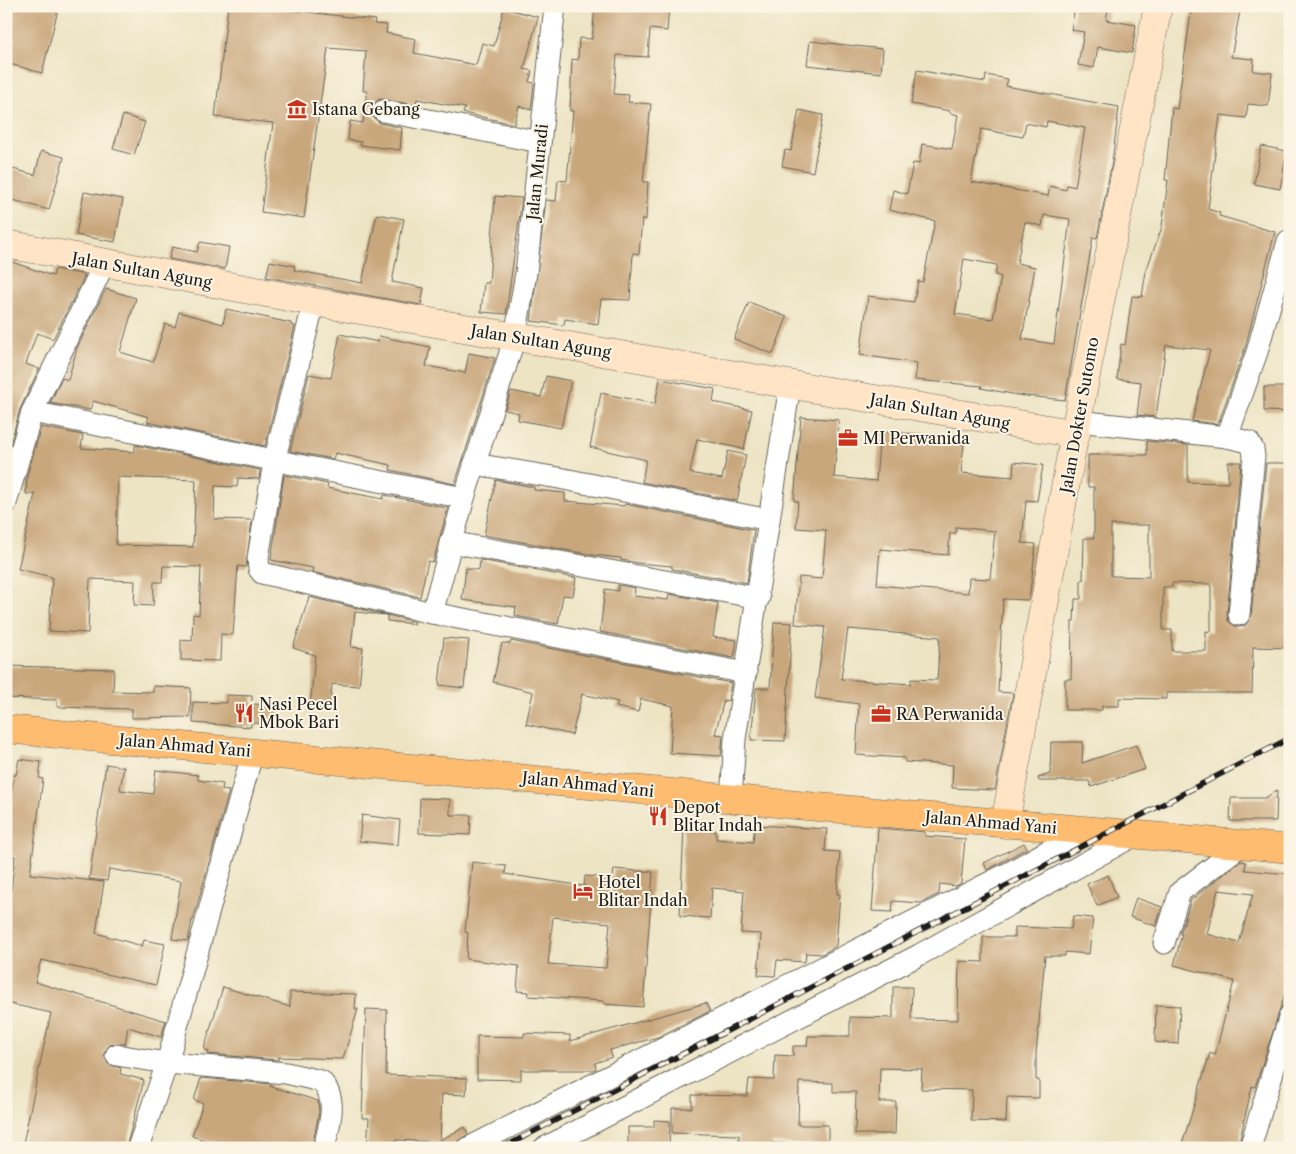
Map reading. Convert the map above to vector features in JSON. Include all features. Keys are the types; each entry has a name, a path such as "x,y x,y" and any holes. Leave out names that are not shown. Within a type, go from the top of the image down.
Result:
{"main road":[{"name":"Jalan Dokter Sutomo","path":"1007,812 1077,428 1158,6"},
{"name":"Jalan Sultan Agung","path":"6,244 104,264 314,302 790,385 1077,428"},
{"name":"Jalan Ahmad Yani","path":"6,729 253,751 731,799 1007,812 1084,830 1290,849"}],"street":[{"name":"Jalan Muradi","path":"432,613 450,542 515,337 526,273 555,6"},
{"path":"383,111 540,142"},
{"path":"1227,437 1256,352 1288,241"},
{"path":"6,503 32,412 104,264"},
{"path":"314,302 274,462 258,558 259,570 262,573 432,613 746,673"},
{"path":"731,799 735,739 790,385"},
{"path":"32,412 274,462 464,498"},
{"name":"Jalan Sultan Agung","path":"1077,428 1227,437 1249,442 1254,456 1239,615"},
{"path":"474,464 559,478 769,520"},
{"path":"450,542 758,598"},
{"path":"138,1148 167,1063 253,751"},
{"path":"468,1148 1014,870 1084,830"},
{"path":"544,1148 919,955 1137,834"},
{"path":"1164,943 1180,892 1243,844"},
{"path":"1250,1148 1290,1015"},
{"path":"116,1055 167,1063 286,1073 321,1081 331,1095 332,1111 324,1148"}],"building":[{"path":"6,6 59,6 42,73 6,63"},
{"path":"228,6 263,7 375,20 374,24 387,25 386,33 416,39 414,53 476,65 482,43 494,46 504,8 538,17 524,69 532,71 529,82 534,83 531,110 519,106 514,124 463,113 465,108 417,99 416,105 379,99 371,108 371,115 380,123 402,128 400,150 360,145 361,142 348,140 350,121 363,123 367,91 363,91 366,51 328,48 304,218 261,212 273,123 215,117"},
{"path":"595,6 651,8 651,6 669,6 667,31 650,29 648,57 617,55 614,94 629,95 628,102 651,104 643,182 648,182 646,220 642,219 639,254 633,253 630,300 601,299 598,324 565,319 564,325 531,321 546,200 556,201 558,180 567,181 573,111 570,111 572,59 578,60 579,38 592,39"},
{"path":"1075,6 1108,9 1106,20 1136,25 1132,53 1098,47 1094,68 1078,65 1084,32 1071,30"},
{"path":"1192,6 1241,6 1231,57 1254,59 1253,71 1272,73 1268,106 1248,104 1246,118 1220,115 1208,209 1220,213 1219,216 1275,232 1245,348 1218,424 1192,421 1210,350 1166,345 1156,417 1137,415 1141,382 1117,379 1121,344 1125,345 1132,296 1142,297 1146,271 1162,227 1168,180 1165,180 1172,108 1177,109"},
{"path":"810,41 883,49 881,73 807,65"},
{"path":"917,70 985,82 986,75 1008,79 1006,86 1119,107 1112,162 1097,238 1093,237 1065,400 1017,395 981,388 982,386 915,380 917,363 860,355 868,296 914,302 918,281 923,282 935,221 889,210 893,190 907,194 913,163 919,164 922,144 952,149 958,115 950,113 950,111 911,104","holes":["1047,121 1085,128 1075,187 1067,185 1066,190 1050,186 1048,196 971,182 981,129 1023,137 1026,123 1046,127","1044,215 1070,219 1054,344 1022,339 1035,267 1017,263 1025,222 1042,226","964,259 997,265 995,275 1001,277 993,319 955,314"]},
{"path":"799,110 823,115 813,172 782,166 785,150 791,151"},
{"path":"123,115 145,122 134,155 113,149"},
{"path":"1261,146 1287,151 1280,189 1254,184"},
{"path":"41,151 64,157 49,210 6,198 6,167 35,175"},
{"path":"84,192 123,199 115,242 76,235"},
{"path":"495,196 522,198 506,314 481,312 484,283 489,283"},
{"path":"377,214 404,219 392,282 424,288 421,305 266,277 270,261 295,266 294,270 362,283"},
{"path":"200,242 229,247 225,269 169,259 172,247 197,252"},
{"path":"6,260 53,276 55,269 85,275 53,339 37,333 26,364 39,369 20,409 8,452"},
{"path":"106,289 136,298 120,352 153,362 165,324 175,327 179,312 223,324 226,309 291,323 291,325 295,326 265,446 147,422 149,417 93,401 90,410 50,403 62,378 68,380 77,348"},
{"path":"749,302 787,317 773,354 734,339"},
{"path":"340,334 378,342 379,336 430,347 426,366 465,373 469,353 495,358 455,484 390,470 391,465 335,453 333,459 290,451 309,374 331,378"},
{"path":"546,376 571,381 561,428 518,420 519,413 505,410 511,391 541,397"},
{"path":"660,379 715,389 713,402 752,410 744,449 697,439 690,473 722,479 728,451 746,455 737,501 642,482 646,460 590,447 601,393 655,404"},
{"path":"1264,387 1290,387 1290,412 1264,411"},
{"path":"801,417 839,420 834,477 876,481 880,432 938,435 937,441 964,444 961,473 1013,477 1014,462 1043,465 1037,501 1026,500 1022,543 1036,544 1029,600 1003,599 998,692 1013,693 995,790 952,788 953,765 905,762 905,758 856,755 859,704 815,698 825,627 795,624 799,577 822,579 826,530 796,528 798,501 794,501","holes":["956,527 995,531 990,579 969,578 968,593 877,585 880,549 948,555 950,533 956,533","848,629 940,637 937,680 911,679 911,684 841,679"]},
{"path":"41,427 83,435 81,448 135,452 135,445 260,470 259,479 238,478 237,487 215,486 214,519 252,520 246,567 238,566 233,635 221,634 220,661 181,660 181,640 192,641 193,614 199,615 201,567 163,566 162,582 154,582 153,606 134,605 135,581 90,579 88,633 49,631 52,577 18,569 35,494 26,494 27,476","holes":["118,477 196,480 193,547 116,545"]},
{"path":"1147,441 1188,445 1188,482 1228,483 1228,462 1241,462 1227,614 1228,621 1237,627 1245,626 1251,616 1266,463 1289,463 1290,648 1253,647 1252,693 1166,693 1166,699 1119,698 1119,706 1102,706 1102,710 1065,710 1065,679 1071,679 1072,621 1074,621 1075,599 1081,599 1084,538 1094,538 1094,487 1088,487 1088,455 1147,455","holes":["1111,525 1149,525 1149,577 1111,576","1172,583 1211,584 1211,632 1206,631 1206,651 1172,651 1172,630 1163,630 1163,587 1172,587"]},
{"path":"284,475 328,484 327,488 383,499 384,495 448,508 433,562 428,561 420,597 312,572 313,568 271,560"},
{"path":"496,480 534,487 534,490 565,493 565,501 624,506 625,504 754,530 747,583 672,569 672,566 638,563 621,560 621,558 593,555 484,535"},
{"path":"480,560 576,578 573,596 563,595 558,624 515,616 516,607 462,600 466,568 479,570"},
{"path":"618,585 635,588 634,596 668,600 669,594 718,603 713,637 737,640 734,658 600,632 605,589 618,591"},
{"path":"309,597 387,615 355,612 351,647 363,648 359,686 332,684 330,710 310,708 315,655 293,648"},
{"path":"387,615 415,622 415,624 387,621"},
{"path":"774,622 792,623 785,741 751,740 756,688 770,688"},
{"path":"444,638 469,640 464,688 439,685"},
{"path":"511,641 731,683 728,701 724,700 715,734 723,735 721,756 670,753 673,706 641,699 638,712 616,707 618,702 582,694 572,735 526,724 533,692 493,682 502,643 510,644"},
{"path":"7,666 114,669 113,691 153,692 153,686 191,688 190,717 132,718 132,709 57,707 57,700 6,698"},
{"path":"227,695 252,696 252,704 280,705 279,724 251,723 251,727 193,723 193,702 227,703"},
{"path":"1051,742 1083,742 1082,763 1136,745 1145,769 1091,787 1089,781 1039,781 1038,778 1050,774"},
{"path":"19,759 41,762 39,778 43,779 30,874 104,882 96,933 142,946 144,940 165,944 156,985 41,960 35,982 166,1021 161,1037 128,1027 125,1044 111,1044 104,1053 108,1064 121,1068 120,1074 144,1080 126,1148 22,1148 51,1013 6,1003 6,933 15,856 6,855 6,829 14,775 16,775"},
{"path":"106,764 124,767 120,790 153,794 156,770 198,775 198,780 223,784 222,790 229,791 192,920 188,941 172,939 181,881 109,869 107,881 89,879"},
{"path":"1277,790 1276,821 1230,821 1231,798 1265,798"},
{"path":"420,798 450,799 450,815 471,815 470,835 419,833"},
{"path":"362,815 400,820 398,845 359,841"},
{"path":"755,825 827,829 825,851 840,852 837,894 840,894 836,946 822,954 806,953 805,962 777,960 775,976 758,975 761,934 741,933 744,891 712,888 710,918 680,916 684,828 716,831 716,839 753,842"},
{"path":"878,828 925,832 925,836 965,839 961,883 956,886 940,884 939,894 921,903 893,901 892,912 872,911"},
{"path":"1024,843 1027,848 987,870 984,863"},
{"path":"1241,861 1246,862 1245,870 1290,874 1290,978 1255,1087 1252,1086 1238,1148 1181,1148 1210,1053 1215,1055 1234,981 1174,965 1182,934 1180,934 1191,900","holes":["1218,890 1253,894 1239,943 1207,934"]},
{"path":"472,862 506,866 505,874 584,886 585,876 613,878 614,869 653,872 643,1007 604,1004 604,1001 528,996 529,992 517,991 519,966 466,959 468,933 465,932","holes":["553,917 610,923 606,968 548,964"]},
{"path":"1108,875 1117,897 1097,906 1087,884"},
{"path":"1136,898 1162,907 1156,926 1130,917"},
{"path":"1073,916 1093,918 1089,954 1065,952 1065,956 1045,956 1036,1054 1036,1080 1039,1080 1039,1098 1007,1097 1006,1122 971,1121 972,1090 921,1089 922,1069 880,1068 879,1102 896,1102 895,1134 855,1134 856,1092 833,1092 833,1083 799,1082 798,1125 828,1125 828,1145 772,1143 772,1148 739,1148 739,1135 672,1133 672,1108 692,1108 692,1095 747,1096 749,1079 774,1080 775,1055 793,1056 793,1046 807,1046 808,1036 850,1036 850,1017 893,1018 893,987 912,987 911,1019 958,1020 959,961 983,962 983,937 1015,937 1015,927 1071,929"},
{"path":"223,987 290,1007 290,992 356,994 355,1009 358,1009 343,1059 279,1057 278,1060 208,1054 209,1051 204,1049"},
{"path":"706,1003 710,1011 658,1037 610,1050 612,1057 595,1063 596,1069 593,1070 521,1070 521,1080 477,1079 477,1036 524,1037 524,1033 570,1035 570,1041"},
{"path":"1156,1005 1180,1006 1178,1044 1155,1042"},
{"path":"366,1009 387,1010 386,1075 467,1078 466,1095 442,1094 440,1140 465,1127 468,1134 458,1141 456,1148 424,1148 436,1142 396,1140 396,1148 367,1148 369,1118 362,1118"},
{"path":"201,1078 271,1084 270,1086 318,1101 319,1112 312,1148 229,1148 192,1136 203,1103 194,1100"},
{"path":"654,1120 670,1121 669,1146 628,1148 628,1127 654,1127"}],"railway":[{"path":"502,1148 1290,738"}],"place":[{"name":"Istana Gebang","path":"297,109"},
{"name":"MI Perwanida","path":"848,438"},
{"name":"Nasi Pecel Mbok Bari","path":"244,713"},
{"name":"RA Perwanida","path":"881,714"},
{"name":"Depot Blitar Indah","path":"658,816"},
{"name":"Hotel Blitar Indah","path":"583,891"}]}
